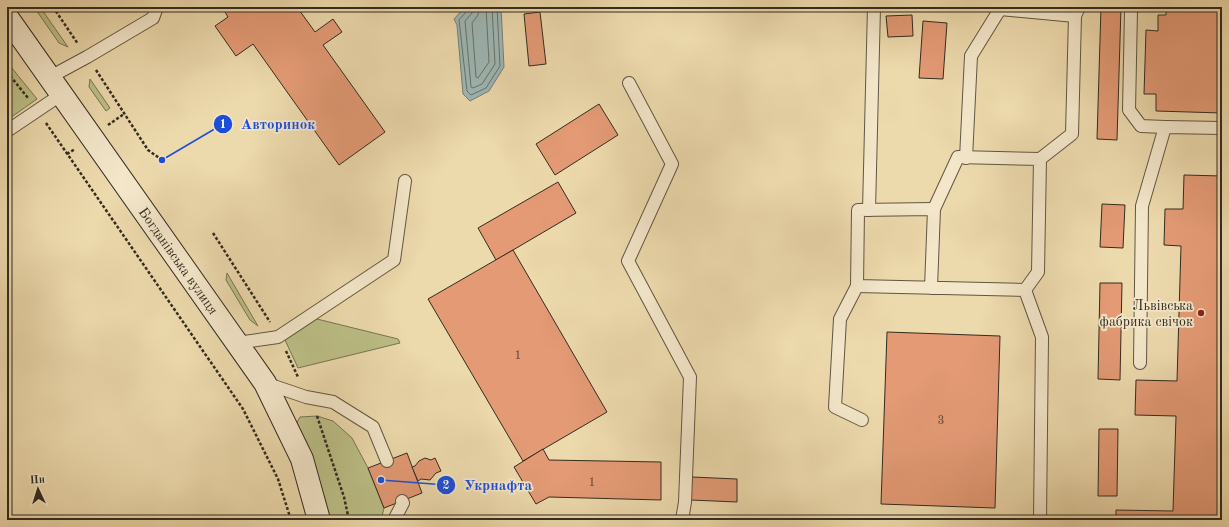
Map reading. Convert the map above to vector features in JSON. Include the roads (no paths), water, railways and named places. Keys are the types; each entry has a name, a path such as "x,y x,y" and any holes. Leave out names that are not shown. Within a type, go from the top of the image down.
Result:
{"main road":[{"name":"Богданівська вулиця","path":"7,17 265,383 302,459 319,520"}],"lane":[{"path":"7,131 38,111 56,86 87,57 153,18 158,7"},
{"path":"869,210 874,7"},
{"path":"1134,7 1131,10 1129,110 1141,126 1222,128"},
{"path":"931,288 934,209 958,157 966,158 1040,159 1072,134 1077,11 1000,9 971,56 966,158"},
{"path":"629,83 672,164 628,261 690,378 685,502 682,520"},
{"path":"1140,363 1142,206 1164,127"},
{"path":"1025,290 1038,272 1040,159"},
{"path":"237,343 278,337 394,260 404,180"},
{"path":"862,420 835,407 840,319 858,286 858,210 934,209"},
{"path":"858,286 1025,290"},
{"path":"1025,290 1042,337 1040,520"},
{"path":"265,383 306,397 333,402 373,427 387,461"},
{"path":"394,520 403,503 402,501"}],"water":[{"path":"465,7 501,7 504,67 489,91 470,101 463,94 457,25 454,19"}],"place":[{"name":"Авторинок","path":"162,160"},
{"name":"Львівська фабрика свічок","path":"1201,313"},
{"name":"Укрнафта","path":"381,480"}]}
